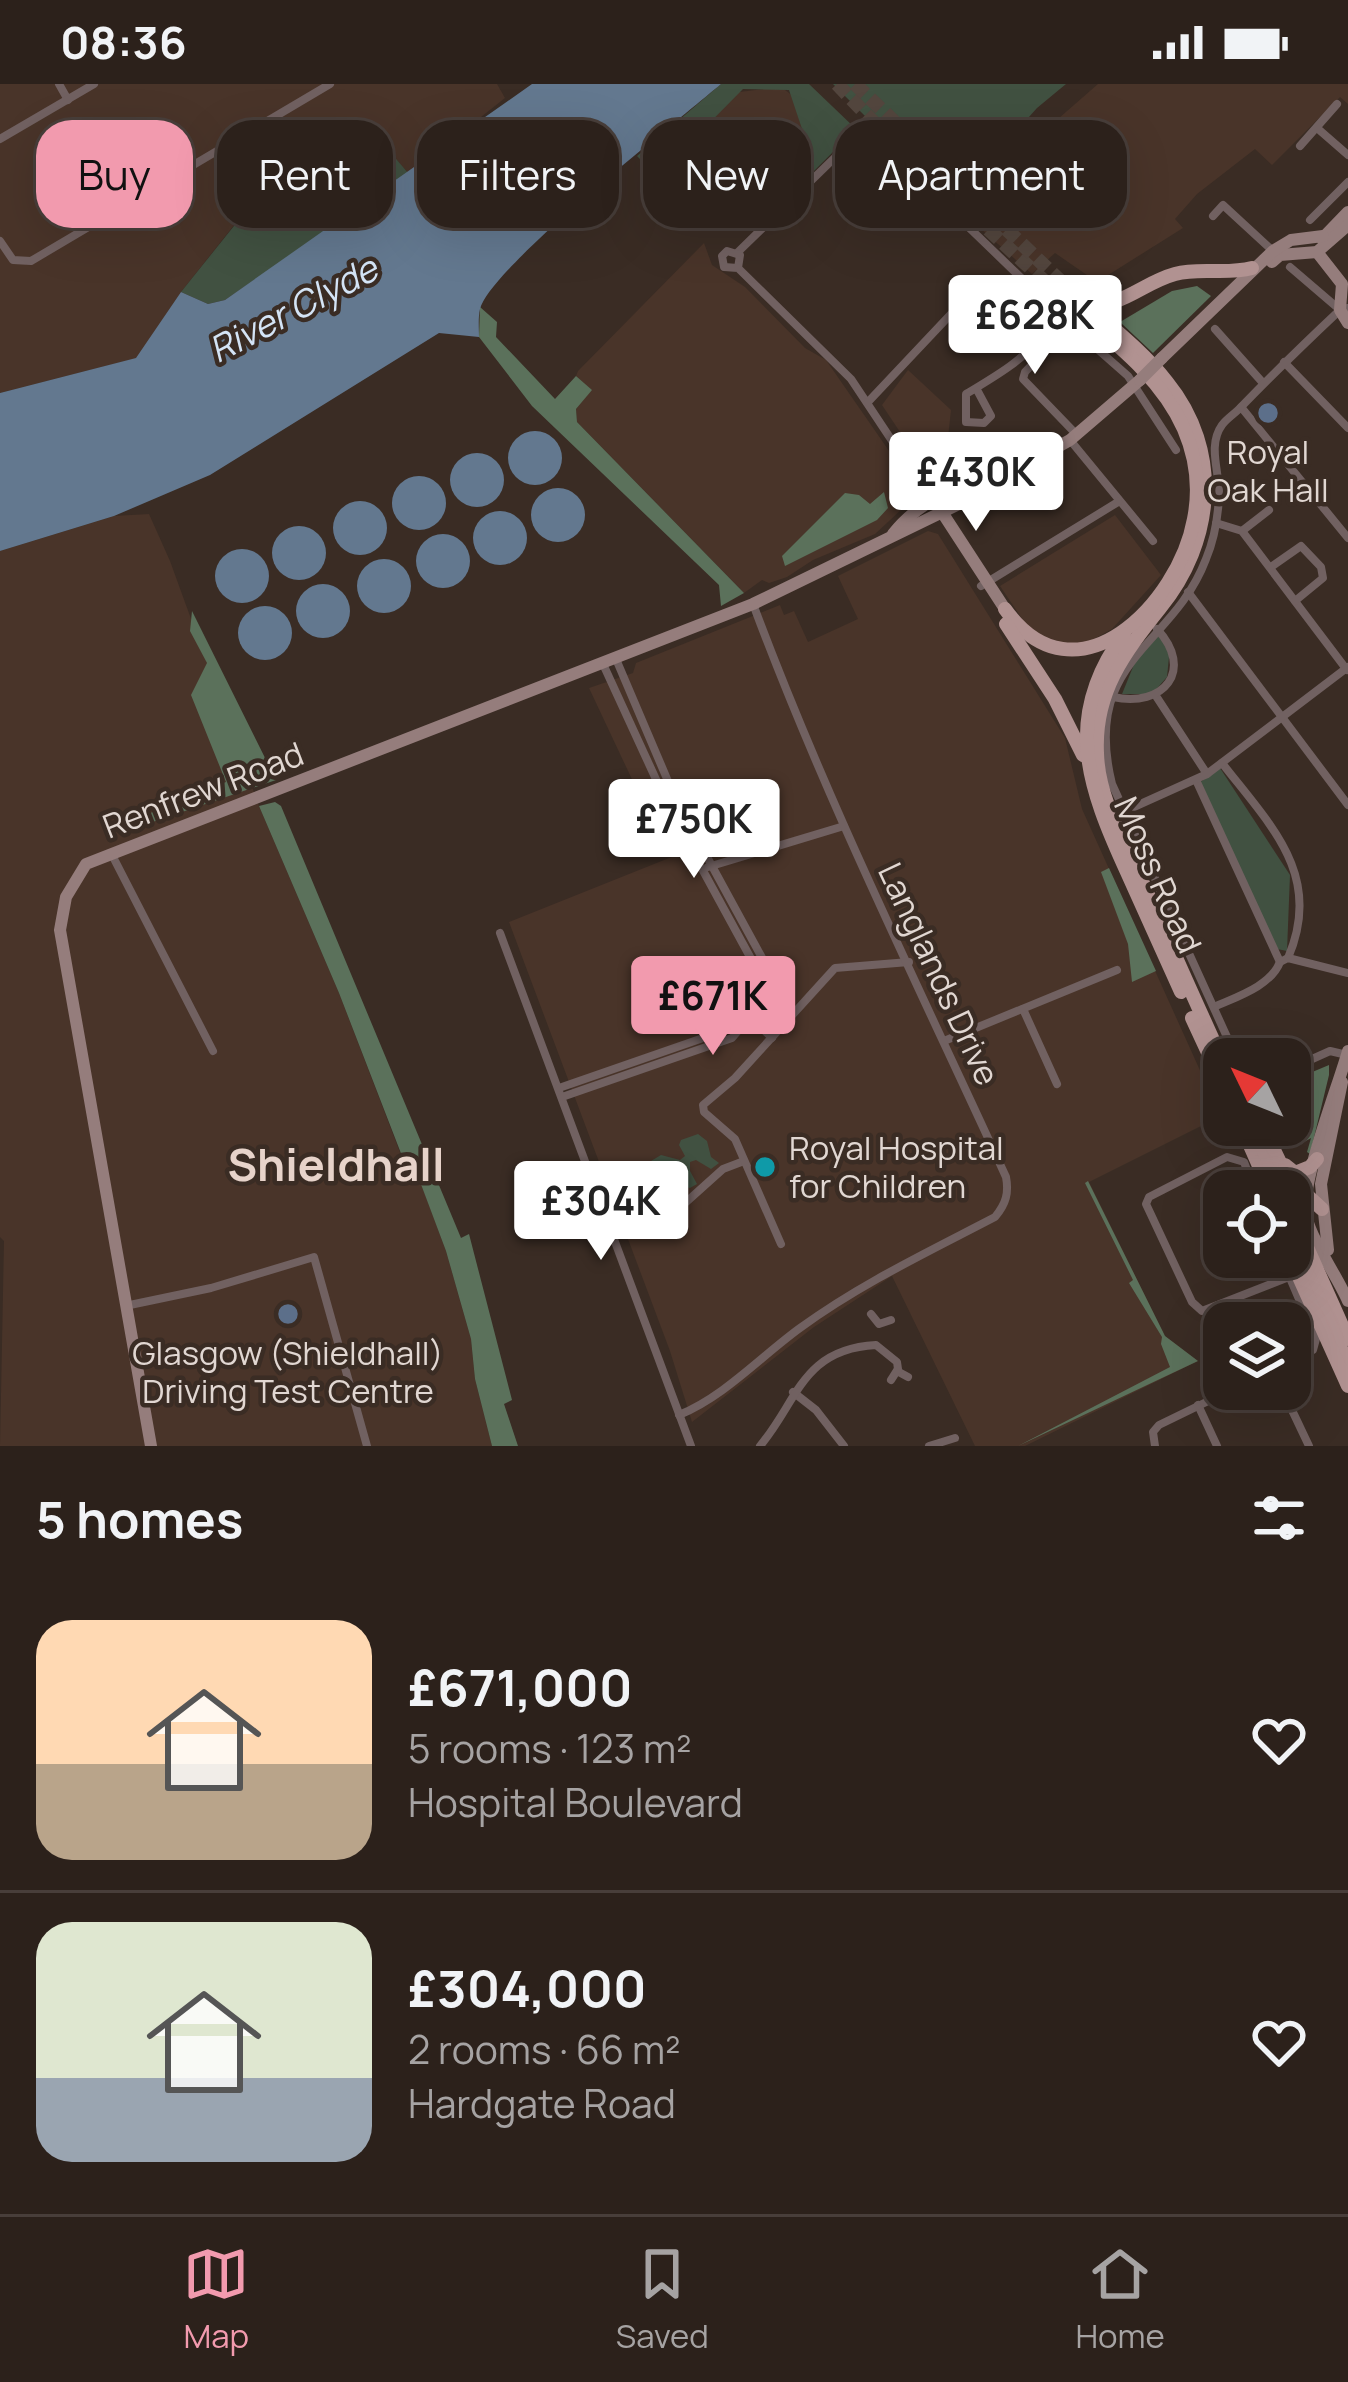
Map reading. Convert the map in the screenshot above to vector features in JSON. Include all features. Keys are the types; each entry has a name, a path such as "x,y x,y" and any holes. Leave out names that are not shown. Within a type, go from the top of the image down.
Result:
{"main road":[{"path":"1076,300 1111,305 1179,273 1229,274 1252,268"},
{"name":"Moss Road","path":"1076,300 1156,386 1182,426 1194,465 1194,519 1184,554 1169,581 1111,654 1096,685 1088,716 1087,765 1101,814 1203,1041"},
{"name":"Moss Road","path":"1076,300 1172,389 1190,420 1204,463 1207,496 1200,535 1184,574 1133,640 1102,696 1097,727 1099,774 1108,805 1214,1038"},
{"path":"1002,611 1031,639 1062,652 1093,647 1140,617"},
{"path":"1002,611 1062,711 1087,765"},
{"path":"1272,1146 1284,1170"},
{"path":"1277,1157 1295,1173 1317,1159"},
{"path":"1311,1200 1322,1209"},
{"path":"1311,1256 1348,1339"},
{"path":"1296,1278 1348,1386"},
{"path":"1310,1278 1348,1364"}],"street":[{"path":"59,84 68,100"},
{"path":"0,139 94,84"},
{"path":"0,241 14,260 31,261 329,84"},
{"path":"1300,146 1337,104"},
{"path":"1317,128 1348,155"},
{"path":"1002,611 851,379 738,268 727,269 722,260 727,251 737,252 866,131 1070,325 1137,382 1176,450"},
{"path":"1310,220 1348,182"},
{"path":"1213,216 1223,205 1345,314"},
{"path":"1324,206 1345,219"},
{"path":"1224,298 1232,297 1281,258 1291,240 1323,236 1345,219"},
{"path":"890,538 934,512 998,485 1137,382 1252,268 1318,252 1345,219"},
{"path":"1318,252 1323,236"},
{"path":"737,252 741,258 738,268"},
{"path":"1318,252 1342,284 1345,314"},
{"path":"1330,266 1348,269"},
{"path":"1301,276 1309,268"},
{"path":"868,402 968,296 1031,349"},
{"path":"1228,1038 1125,811 1107,765 1106,731 1113,697 1130,659 1188,592 1205,562 1216,523 1219,497 1214,443 1222,426 1284,362 1345,314"},
{"path":"1070,325 1022,379 1072,433 1118,502 1153,542"},
{"path":"1215,329 1263,383"},
{"path":"976,388 991,416 984,423 966,422 966,394 976,388 1013,368 1045,335"},
{"path":"1284,362 1348,428"},
{"path":"1241,407 1348,538"},
{"path":"984,584 1118,502"},
{"path":"1242,531 1269,510"},
{"path":"890,538 904,520 934,512"},
{"path":"1125,811 1207,774 1347,669 1242,531 1216,523"},
{"name":"Renfrew Road","path":"148,1442 60,930 66,897 86,864 753,604 890,538"},
{"path":"1270,567 1301,546 1321,567 1323,578 1295,601"},
{"path":"1188,592 1348,805"},
{"name":"Langlands Drive","path":"679,1414 712,1398 800,1328 879,1276 1000,1211 1007,1197 1006,1177 844,826 753,604"},
{"path":"1156,696 1174,664 1172,650 1157,629"},
{"path":"560,1092 720,1033 767,997 770,972 706,868 609,661"},
{"path":"1113,697 1156,696"},
{"path":"1156,696 1207,774"},
{"path":"1214,1007 1276,972 1303,905 1297,873 1267,822 1222,763"},
{"path":"1196,780 1284,960"},
{"path":"706,868 844,826"},
{"path":"111,852 213,1051"},
{"path":"500,933 691,1446"},
{"path":"1284,960 1348,973"},
{"path":"781,1244 734,1139 704,1112 703,1105 735,1078 835,968 909,962"},
{"path":"944,1041 1117,970"},
{"path":"1023,1009 1058,1084"},
{"path":"749,1015 772,1038"},
{"path":"1311,1060 1330,1051 1346,1058"},
{"path":"1311,1182 1346,1058"},
{"path":"1331,1266 1322,1209 1325,1154 1346,1058"},
{"path":"1246,1170 1241,1160 1227,1157 1149,1197 1147,1210 1192,1302 1202,1311 1286,1278"},
{"path":"614,1236 684,1204 722,1168 744,1161"},
{"path":"1311,1228 1348,1301"},
{"path":"124,1307 211,1288 314,1257 367,1446"},
{"path":"871,1313 879,1324 876,1345"},
{"path":"879,1324 891,1320"},
{"path":"876,1345 895,1358 894,1376 908,1377"},
{"path":"763,1445 811,1370 830,1358 876,1345"},
{"path":"793,1392 816,1410 844,1446"},
{"path":"1154,1446 1155,1428 1203,1404"},
{"path":"1198,1406 1217,1446"},
{"path":"1292,1410 1309,1446"},
{"path":"929,1446 955,1438"}],"shaded area":[{"path":"0,84 497,84 505,98 477,120 417,120 417,168 409,174 393,156 393,120 217,120 217,228 232,228 137,358 0,393"},
{"path":"1098,84 1348,84 1348,104 1340,97 1272,165 1255,149 1197,194 1175,219 1183,228 1097,282 1055,253 1032,274 980,228 1127,228 1127,120 1057,120"},
{"path":"781,87 793,96 800,120 712,120 739,92"},
{"path":"704,243 712,265 745,287 805,348 826,360 903,471 902,509 875,534 813,560 787,577 769,583 762,580 744,593 577,422 576,409 591,390 576,376 578,371"},
{"path":"908,370 951,410 945,466 920,462 882,405"},
{"path":"149,514 259,806 339,993 401,1155 410,1154 446,1251 471,1339 475,1379 492,1446 0,1446 4,1241 0,1237 0,551 114,516"},
{"path":"1115,515 1161,575 1112,629 1094,639 1066,644 1031,632 1000,586"},
{"path":"928,531 938,534 1065,738 1082,809 1203,1077 1203,1125 1089,1182 1165,1336 1198,1361 1025,1446 975,1446 892,1276 814,1327 692,1422 670,1351 509,922 684,852 671,828 653,824 589,688 633,673 636,663 780,605 784,615 794,611 808,642 858,619 838,576"}],"green space":[{"path":"721,84 809,84 847,120 835,120 835,150 811,174 811,120 799,120 789,90 743,89 712,120 679,120"},
{"path":"833,84 1066,84 1026,120 869,120"},
{"path":"393,155 409,174 393,185"},
{"path":"232,228 330,228 225,300 208,304 181,292"},
{"path":"1197,286 1211,296 1153,353 1120,322 1172,291"},
{"path":"480,307 497,322 496,337 555,399 576,376 592,390 576,409 577,422 744,593 721,606 719,585 532,406 479,337"},
{"path":"884,492 888,508 877,520 785,566 782,556 845,493 859,495 870,504"},
{"path":"192,611 276,780 141,826 148,814 226,782 191,695 207,663 190,631"},
{"path":"1158,636 1170,647 1167,677 1152,694 1122,694 1135,662"},
{"path":"1220,768 1290,875 1287,951 1277,949 1199,783"},
{"path":"275,802 281,806 461,1238 469,1234 512,1400 504,1404 518,1446 492,1446 475,1379 471,1339 446,1251 410,1155 402,1156 259,806"},
{"path":"1109,868 1156,971 1132,982 1128,944 1101,872"},
{"path":"1329,1065 1310,1154 1307,1152 1311,1146 1311,1073"},
{"path":"698,1134 719,1163 711,1169 696,1160 690,1162 697,1184 690,1188 679,1185 676,1191 685,1198 659,1205 648,1194 650,1190 673,1182 650,1166 651,1161 661,1155 680,1160 685,1156 681,1140"},
{"path":"1088,1181 1165,1336 1198,1361 1018,1446 1170,1367 1162,1337 1129,1283 1133,1280"}],"water":[{"path":"532,84 721,84 678,120 643,120 643,149 619,169 619,120 481,120"},
{"name":"River Clyde","path":"417,165 417,228 551,228 492,289 480,309 479,337 439,333 210,475 114,516 0,551 0,393 136,358 181,292 208,304 225,300 327,228 393,228 393,182"},
{"path":"535,431 554,439 562,458 554,477 535,485 516,477 508,458 516,439"},
{"path":"477,453 496,461 504,480 496,499 477,507 458,499 450,480 458,461"},
{"path":"419,476 438,484 446,503 438,522 419,530 400,522 392,503 400,484"},
{"path":"558,488 577,496 585,515 577,534 558,542 539,534 531,515 539,496"},
{"path":"360,501 379,509 387,528 379,547 360,555 341,547 333,528 341,509"},
{"path":"500,511 519,519 527,538 519,557 500,565 481,557 473,538 481,519"},
{"path":"299,526 318,534 326,553 318,572 299,580 280,572 272,553 280,534"},
{"path":"443,534 462,542 470,561 462,580 443,588 424,580 416,561 424,542"},
{"path":"242,549 261,557 269,576 261,595 242,603 223,595 215,576 223,557"},
{"path":"384,559 403,567 411,586 403,605 384,613 365,605 357,586 365,567"},
{"path":"323,584 342,592 350,611 342,630 323,638 304,630 296,611 304,592"},
{"path":"265,606 284,614 292,633 284,652 265,660 246,652 238,633 246,614"}],"tunnel":[{"path":"837,84 1067,302"},
{"path":"855,84 1075,295"}],"place":[{"name":"Royal Oak Hall","path":"1268,413"},
{"name":"Royal Hospital for Children","path":"765,1167"},
{"name":"Glasgow (Shieldhall) Driving Test Centre","path":"288,1314"}],"district":[{"name":"Shieldhall","path":"336,1165"}]}
